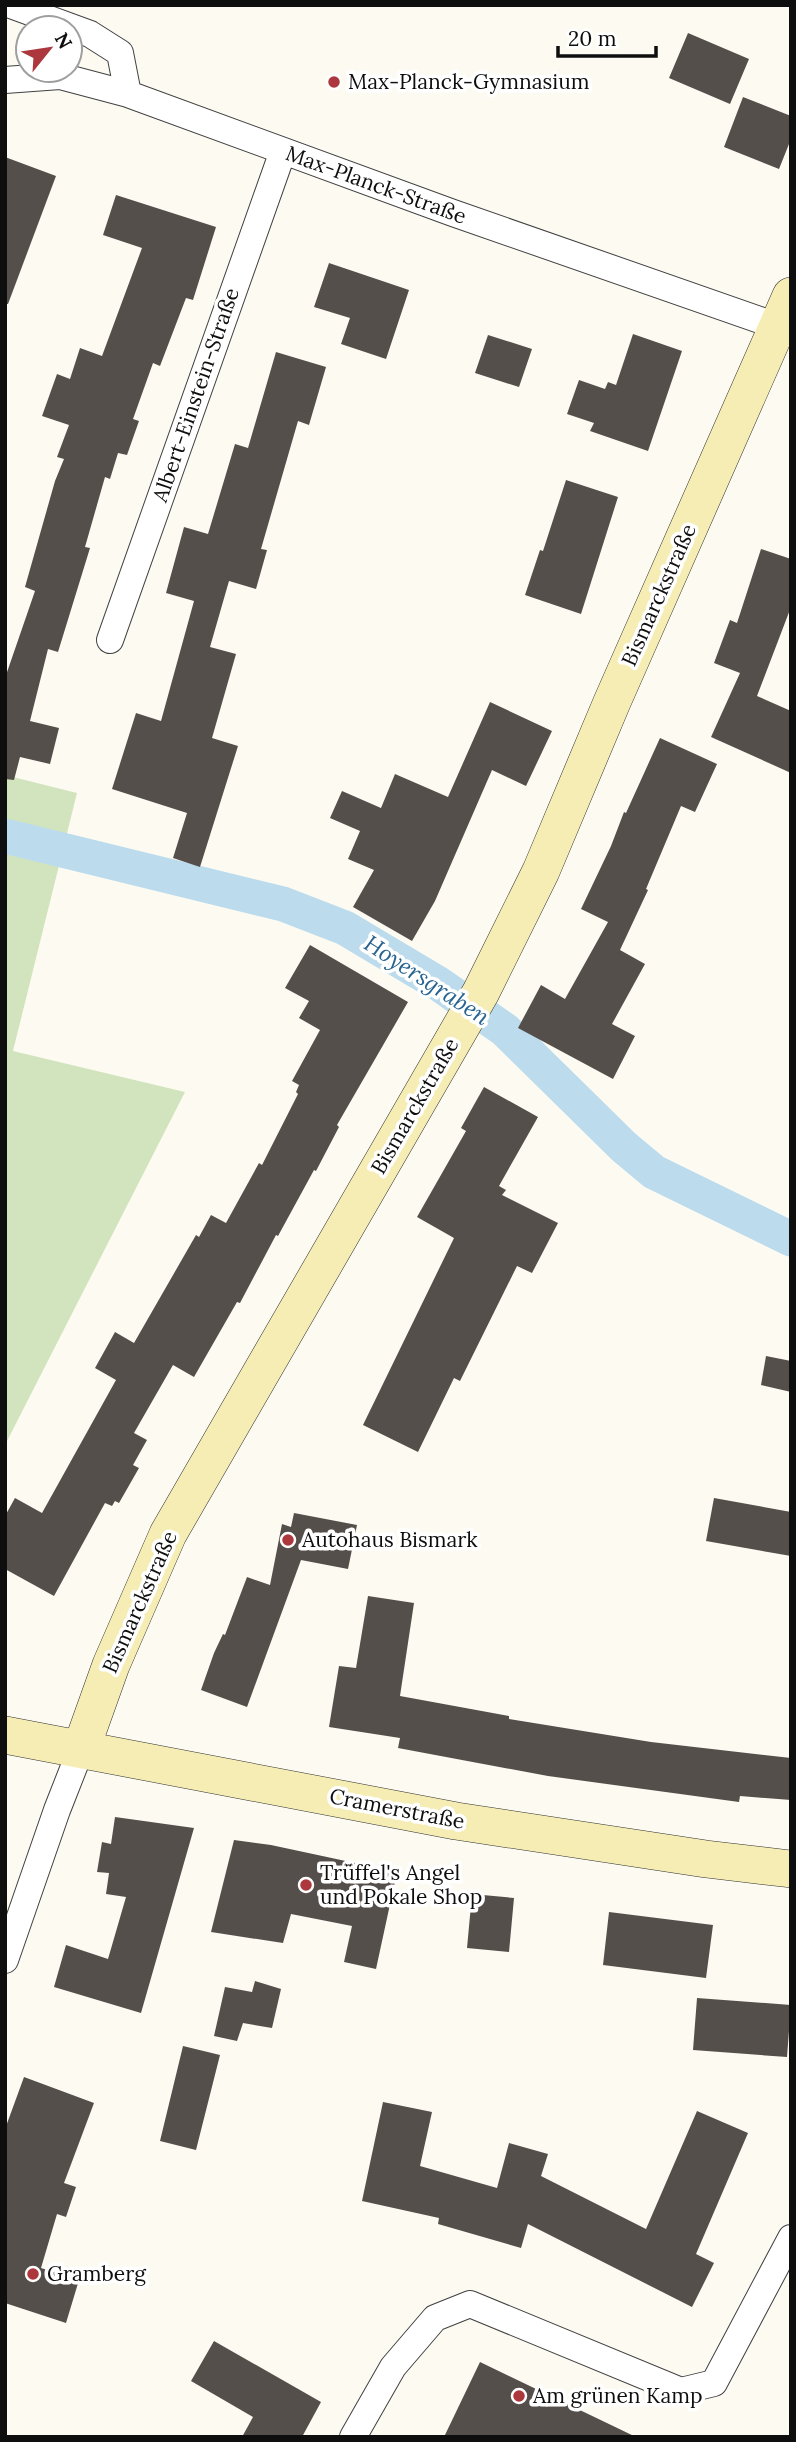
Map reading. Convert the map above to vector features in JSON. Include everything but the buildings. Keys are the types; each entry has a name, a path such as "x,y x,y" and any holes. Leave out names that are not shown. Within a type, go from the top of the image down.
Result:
{"main road":[{"name":"Bismarckstraße","path":"81,1749 111,1665 168,1534 481,992 541,871 612,702 784,311"},
{"name":"Cramerstraße","path":"5,1735 456,1821 706,1859 791,1869"}],"street":[{"path":"11,5 90,34 120,52 128,94"},
{"name":"Max-Planck-Straße","path":"5,80 60,76 128,94 283,151 784,311"},
{"name":"Albert-Einstein-Straße","path":"110,640 283,151"},
{"path":"5,1960 81,1749"},
{"path":"353,2437 393,2367 435,2318 470,2304 681,2391 714,2383 791,2238"}],"green space":[{"path":"5,775 77,793 13,1051 185,1092 5,1445"}],"waterway":[{"name":"Hoyersgraben","path":"5,836 283,904 345,928 439,984 505,1030 624,1147 654,1172 791,1239"}],"place":[{"name":"Max-Planck-Gymnasium","path":"334,82"},
{"name":"Autohaus Bismark","path":"288,1540"},
{"name":"Trüffel's Angel und Pokale Shop","path":"306,1885"},
{"name":"Gramberg","path":"33,2274"},
{"name":"Am grünen Kamp","path":"519,2396"}]}
